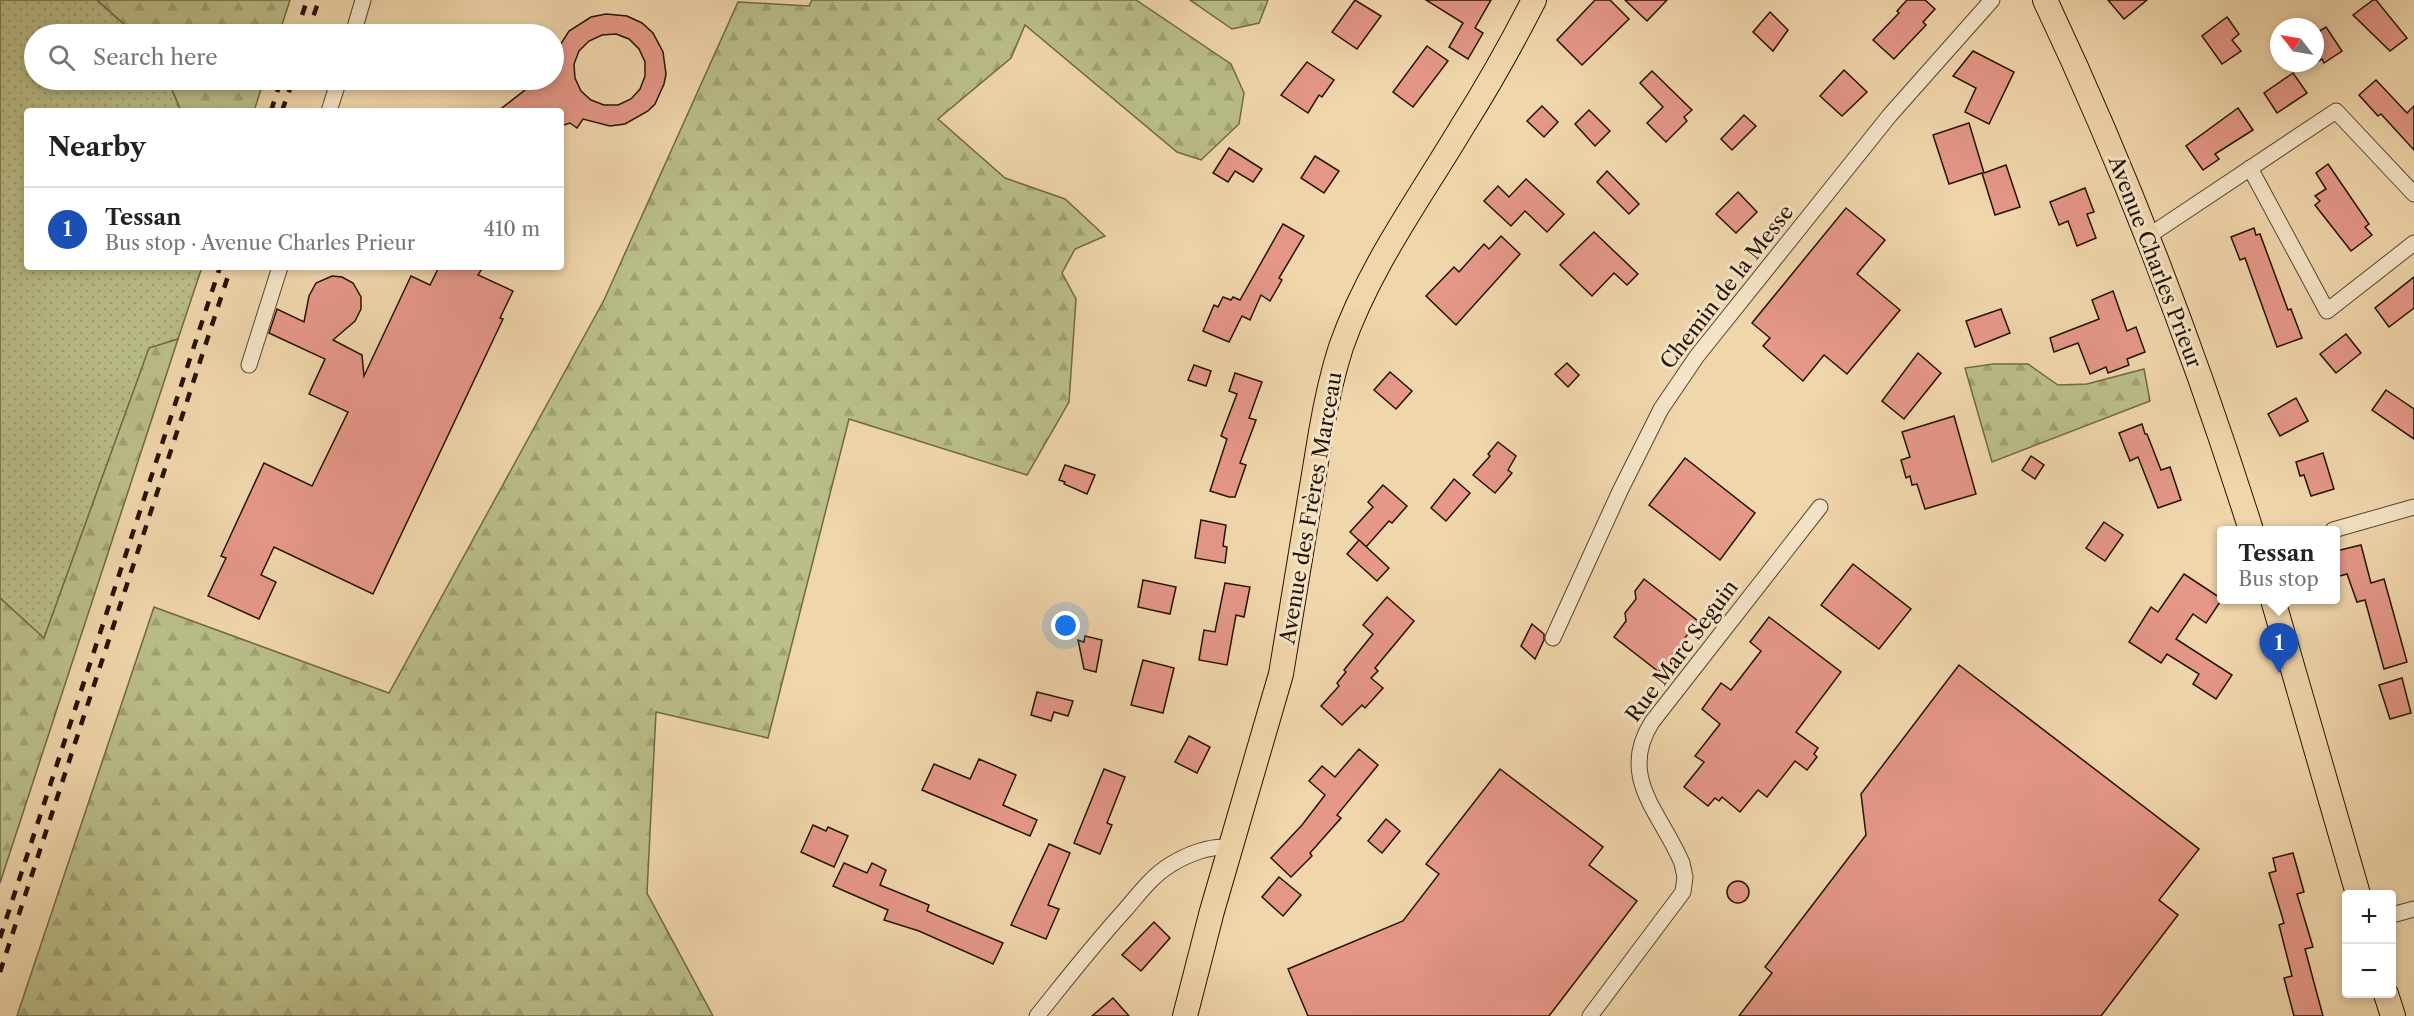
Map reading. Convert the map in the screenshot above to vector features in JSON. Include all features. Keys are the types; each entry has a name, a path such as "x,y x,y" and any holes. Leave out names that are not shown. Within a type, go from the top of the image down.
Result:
{"main road":[{"name":"Avenue des Frères Marceau","path":"1185,1016 1230,848 1281,674 1327,398 1342,346 1362,297 1382,257 1489,82 1534,0"},
{"name":"Avenue Charles Prieur","path":"2045,0 2091,101 2147,237 2205,393 2250,526"},
{"path":"2274,604 2357,890"},
{"path":"2388,998 2393,1016"}],"street":[{"path":"355,24 363,0"},
{"name":"Chemin de la Messe","path":"1553,638 1620,490 1661,409 1697,356 1890,115 1992,0"},
{"path":"330,108 336,90"},
{"path":"2147,237 2336,111 2414,194"},
{"path":"2250,168 2327,311 2414,243"},
{"path":"249,365 279,270"},
{"name":"Rue Marc Seguin","path":"1590,1016 1683,892 1685,877 1682,863 1640,781 1638,756 1642,741 1652,722 1820,507"},
{"path":"2340,529 2414,507"},
{"path":"1037,1016 1093,946 1150,882 1170,865 1197,853 1220,846 1230,848"},
{"path":"2396,914 2414,909"}],"green space":[{"path":"0,0 97,0 124,24 24,24 24,90 172,90 180,108 24,108 24,270 201,270 178,339 149,349 44,639 0,598"},
{"path":"97,0 290,0 282,24 124,24"},
{"path":"812,0 1136,0 1231,64 1244,93 1239,124 1201,160 1177,152 1025,25 1011,58 938,119 1005,178 1065,199 1105,236 1075,249 1062,273 1076,299 1069,402 1027,475 849,419 768,738 656,712 647,893 713,1016 17,1016 154,607 389,693 604,300 738,2 809,6"},
{"path":"1190,0 1268,0 1259,23 1232,29"},
{"path":"172,90 261,90 255,108 180,108"},
{"path":"178,339 0,883 0,598 44,638 149,348"},
{"path":"1993,364 2028,364 2058,385 2087,384 2144,369 2150,401 1992,462 1965,368"}],"building":[{"path":"1355,0 1381,16 1357,49 1332,32"},
{"path":"1426,0 1491,0 1475,28 1483,33 1468,59 1449,47 1463,23"},
{"path":"1595,0 1610,0 1629,19 1582,65 1557,40"},
{"path":"1625,0 1667,0 1647,21"},
{"path":"1907,0 1925,0 1935,9 1923,22 1926,25 1894,59 1873,40 1899,13 1897,11"},
{"path":"2108,0 2147,0 2124,19"},
{"path":"2376,0 2407,38 2390,51 2353,15"},
{"path":"1770,12 1788,30 1773,51 1753,32"},
{"path":"606,14 627,16 642,23 653,33 663,52 666,74 655,104 648,111 625,124 610,126 583,119 577,128 570,123 564,125 564,108 502,108 525,90 564,90 564,39 569,31 591,17","holes":["616,34 629,39 639,49 645,62 645,76 640,89 631,99 618,105 604,105 591,100 581,91 575,78 574,64 579,51 589,41 602,35"]},
{"path":"2227,17 2239,34 2232,40 2241,51 2222,64 2202,36"},
{"path":"2326,27 2342,51 2324,63 2324,28"},
{"path":"1427,46 1448,61 1413,107 1393,92"},
{"path":"1973,51 2014,72 1989,124 1965,112 1976,88 1953,76"},
{"path":"1307,62 1334,80 1322,97 1319,95 1308,113 1281,95"},
{"path":"1844,70 1867,92 1842,116 1820,96"},
{"path":"1652,71 1692,110 1684,117 1687,121 1666,142 1647,123 1663,107 1640,83"},
{"path":"2293,73 2307,93 2277,113 2264,93"},
{"path":"2376,80 2407,113 2414,106 2414,150 2381,114 2378,116 2359,95"},
{"path":"1542,106 1558,122 1544,137 1527,121"},
{"path":"2238,108 2253,130 2215,154 2219,159 2203,170 2186,146"},
{"path":"1589,110 1610,131 1595,146 1575,124"},
{"path":"1744,115 1756,126 1732,150 1721,139"},
{"path":"1969,123 1984,173 2006,165 2020,207 1995,215 1982,173 1949,184 1933,135"},
{"path":"1229,148 1262,169 1253,182 1235,171 1228,182 1213,173"},
{"path":"1315,156 1339,171 1324,193 1301,178"},
{"path":"2328,164 2369,224 2365,227 2372,235 2351,251 2315,205 2320,201 2315,196 2326,189 2316,173"},
{"path":"1607,171 1639,204 1629,214 1597,182"},
{"path":"1526,179 1564,214 1547,232 1525,211 1511,226 1484,201 1498,186 1509,197"},
{"path":"2085,188 2094,212 2087,214 2096,238 2077,246 2068,221 2059,225 2050,202"},
{"path":"1738,192 1757,212 1736,233 1716,214"},
{"path":"1846,208 1885,240 1857,274 1900,310 1847,374 1824,355 1803,381 1763,346 1770,338 1752,323"},
{"path":"1283,224 1304,236 1279,278 1282,280 1270,301 1261,295 1250,320 1242,316 1229,342 1203,331 1214,305 1218,307 1223,297 1240,300"},
{"path":"2254,228 2256,235 2260,234 2288,310 2291,309 2302,338 2277,347 2245,258 2240,260 2231,237"},
{"path":"1594,232 1638,274 1627,285 1614,273 1592,296 1560,265"},
{"path":"1501,236 1520,254 1456,325 1426,296 1454,267 1459,272 1484,244 1489,249"},
{"path":"438,270 481,270 478,275 513,291 500,318 503,319 373,594 274,547 261,575 276,582 259,619 208,596 226,558 221,556 264,463 312,486 348,412 309,394 325,359 269,333 277,309 304,322 309,296 316,283 332,276 342,277 353,283 361,297 361,309 355,321 333,340 362,355 364,376 411,276 430,285"},
{"path":"2414,277 2414,308 2389,327 2375,308"},
{"path":"2113,291 2127,331 2136,327 2145,352 2127,359 2129,365 2108,373 2106,367 2090,374 2078,343 2054,352 2050,338 2099,319 2092,300"},
{"path":"2001,309 2010,333 1975,347 1966,321"},
{"path":"2346,334 2361,353 2336,373 2320,354"},
{"path":"1918,353 1941,373 1904,419 1882,401"},
{"path":"1567,363 1579,375 1568,387 1555,374"},
{"path":"1194,365 1211,371 1206,386 1188,380"},
{"path":"1390,372 1412,391 1396,409 1374,390"},
{"path":"1235,373 1262,382 1249,418 1256,420 1240,463 1246,465 1235,497 1229,497 1210,491 1227,439 1221,436 1237,394 1229,391"},
{"path":"2386,390 2414,409 2414,439 2372,410"},
{"path":"2296,398 2308,421 2280,436 2268,414"},
{"path":"1954,416 1976,494 1925,509 1917,484 1912,485 1910,476 1906,478 1901,460 1910,457 1902,432"},
{"path":"2142,424 2161,470 2170,467 2181,500 2158,508 2138,457 2130,461 2119,433"},
{"path":"1498,442 1516,456 1508,470 1512,473 1495,493 1473,475 1490,456 1488,454"},
{"path":"2323,453 2334,489 2311,496 2304,475 2300,476 2296,462"},
{"path":"2031,456 2044,465 2035,479 2022,470"},
{"path":"1685,458 1755,513 1720,560 1649,505"},
{"path":"1065,465 1095,475 1087,494 1059,480"},
{"path":"1454,479 1470,493 1446,521 1431,508"},
{"path":"1383,485 1407,506 1392,523 1389,521 1366,547 1350,532 1373,507 1368,502"},
{"path":"1201,520 1226,525 1223,546 1227,547 1225,563 1195,558"},
{"path":"2104,522 2123,535 2105,561 2086,548"},
{"path":"1359,540 1389,568 1377,581 1347,554"},
{"path":"2361,545 2371,583 2384,579 2407,662 2384,669 2365,600 2357,602 2347,574 2340,576 2340,550"},
{"path":"1853,564 1911,609 1879,649 1821,605"},
{"path":"2184,574 2217,596 2219,604 2206,623 2193,614 2176,639 2232,675 2216,699 2193,684 2199,674 2167,654 2161,663 2129,642 2151,607 2158,612"},
{"path":"1644,579 1698,621 1659,672 1614,637 1626,621 1625,613 1636,599 1635,591"},
{"path":"1143,580 1176,587 1170,614 1138,607"},
{"path":"1225,583 1250,587 1244,617 1236,615 1227,665 1199,660 1204,630 1215,632"},
{"path":"1387,597 1414,621 1375,668 1378,671 1371,678 1383,688 1365,708 1362,705 1342,725 1321,706 1339,686 1337,683 1346,672 1344,670 1373,634 1363,625"},
{"path":"1769,617 1841,672 1796,732 1818,748 1814,754 1817,757 1807,770 1795,761 1767,797 1758,790 1740,812 1722,797 1719,801 1715,798 1708,806 1684,787 1704,762 1695,756 1720,724 1702,709 1721,683 1731,690 1761,651 1750,642"},
{"path":"1532,624 1544,634 1544,640 1535,659 1521,646"},
{"path":"1085,636 1102,640 1096,672 1084,669 1078,640 1084,642"},
{"path":"1143,660 1174,668 1163,713 1131,705"},
{"path":"1959,665 2199,849 2159,900 2178,915 2101,1016 1739,1016 1772,973 1765,967 1866,835 1861,794"},
{"path":"2402,678 2411,713 2390,719 2379,685"},
{"path":"1037,692 1073,701 1068,716 1054,712 1051,721 1031,715"},
{"path":"1189,736 1210,747 1197,773 1175,762"},
{"path":"1359,749 1378,765 1337,815 1341,818 1310,853 1312,856 1291,877 1271,858 1302,825 1325,795 1309,781 1322,766 1335,777"},
{"path":"979,759 1016,775 1003,805 1037,820 1030,836 922,790 934,764 970,779"},
{"path":"1104,769 1125,777 1107,823 1112,825 1100,854 1074,843"},
{"path":"1500,769 1603,847 1589,865 1637,901 1549,1016 1308,1016 1288,969 1403,921 1439,874 1426,864"},
{"path":"1386,819 1400,831 1382,853 1368,841"},
{"path":"813,825 826,831 828,827 848,836 834,867 801,852"},
{"path":"1049,844 1070,853 1048,905 1059,909 1046,939 1011,925"},
{"path":"2293,853 2304,892 2297,894 2313,947 2305,949 2323,1016 2294,1016 2284,978 2292,976 2279,925 2284,923 2269,873 2276,871 2273,858"},
{"path":"844,863 867,873 872,863 886,870 880,885 929,905 927,911 1003,943 993,964 919,931 884,920 888,910 833,886"},
{"path":"1279,877 1301,895 1283,916 1262,897"},
{"path":"1738,881 1746,884 1749,892 1746,900 1738,903 1730,900 1727,892 1730,884"},
{"path":"1154,922 1170,938 1141,971 1122,955"},
{"path":"1113,998 1129,1016 1092,1016"}],"railway":[{"path":"299,24 307,0"},
{"path":"311,24 319,0"},
{"path":"272,108 278,90"},
{"path":"283,108 289,90"},
{"path":"0,938 219,270"},
{"path":"0,972 230,270"}],"place":[{"name":"Tessan","path":"2279,673"}]}
